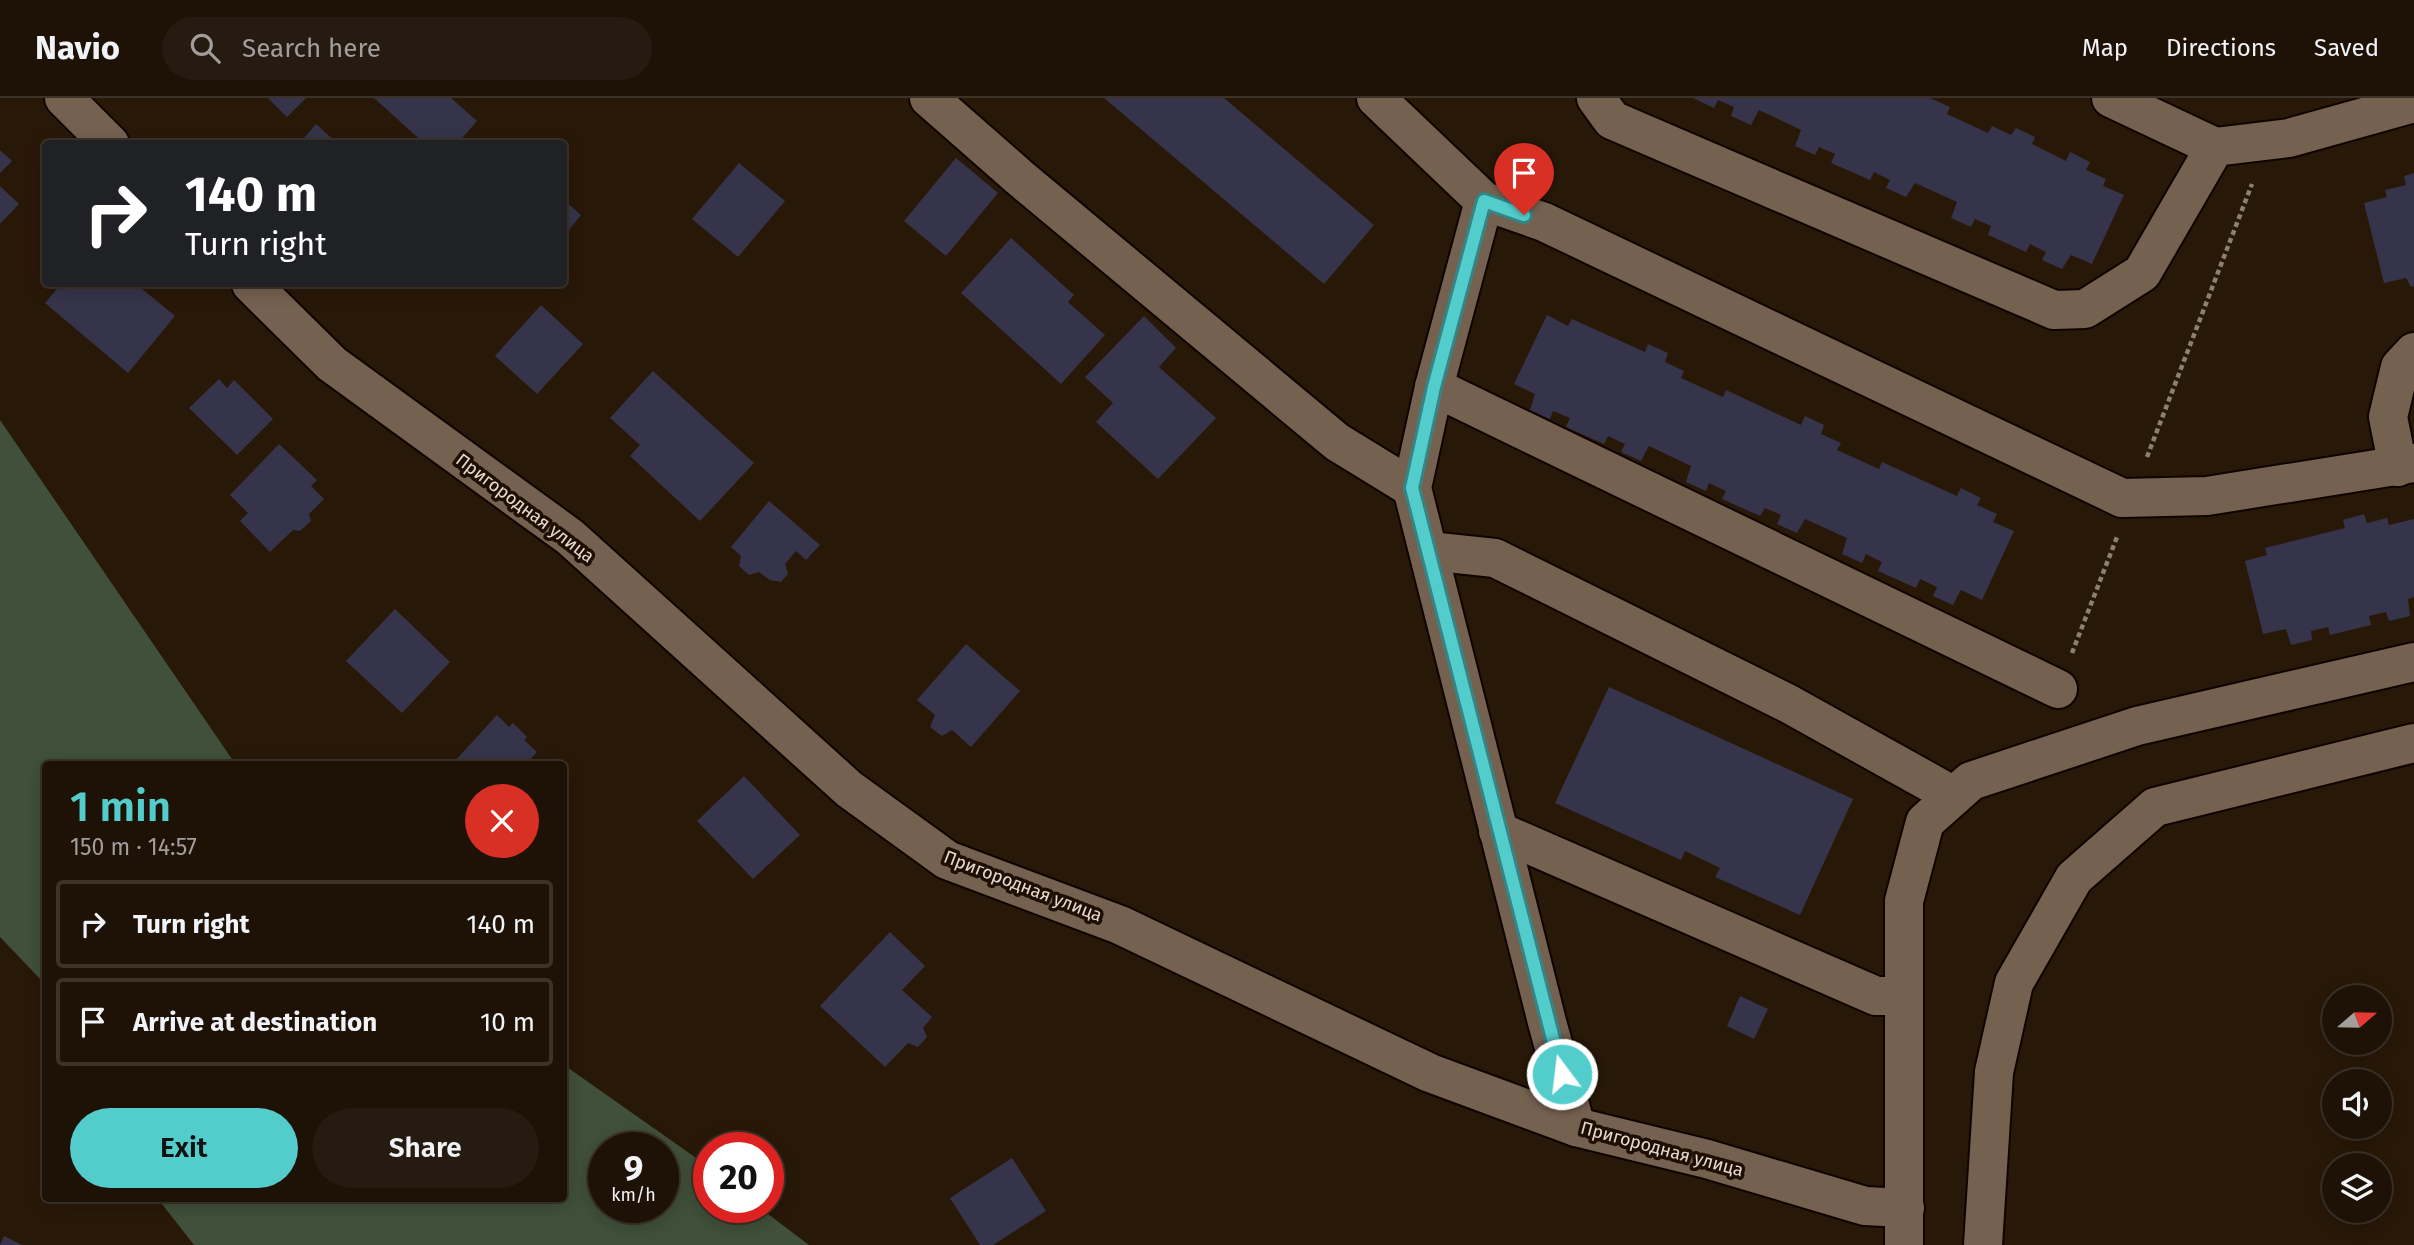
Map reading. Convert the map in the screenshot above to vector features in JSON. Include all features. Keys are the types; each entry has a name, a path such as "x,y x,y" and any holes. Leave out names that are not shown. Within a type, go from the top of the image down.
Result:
{"street":[{"path":"64,98 106,140"},
{"path":"929,98 1019,177 1337,442 1412,488"},
{"path":"1376,98 1484,201 1544,222 2122,498 2207,496 2406,465 2388,417 2400,367 2414,352"},
{"path":"1596,98 1612,120 2054,310 2085,309 2142,273 2215,147"},
{"path":"2111,98 2215,147 2289,138 2414,103"},
{"path":"1484,201 1434,387 1412,488 1576,1127"},
{"name":"Пригородная улица","path":"254,287 332,364 570,537 849,789 947,860 1120,925 1430,1073 1576,1127 1707,1159 1865,1206 1904,1226"},
{"path":"1434,387 2058,689"},
{"path":"1429,551 1494,558 1789,704 1954,796"},
{"path":"1904,1226 1904,901 1925,822 1971,781 2137,726 2414,662"},
{"path":"1983,1245 1994,1072 2014,984 2074,878 2155,807 2414,743"},
{"path":"1498,831 1876,996 1904,996"}],"path":[{"path":"2058,689 2268,141"}],"green space":[{"path":"0,420 233,761 42,761 42,981 0,937"},
{"path":"567,1067 659,1132 588,1132 588,1223 679,1223 679,1146 693,1156 693,1223 780,1223 809,1245 194,1245 160,1202 567,1202"}],"building":[{"path":"268,98 306,98 287,117"},
{"path":"374,98 451,98 477,121 460,140 421,140"},
{"path":"1104,98 1224,98 1374,225 1324,284"},
{"path":"1693,98 1930,98 1950,107 1947,114 1988,133 1992,126 2011,135 2016,128 2035,137 2032,144 2066,161 2070,152 2090,162 2086,170 2106,179 2103,186 2124,195 2092,264 2071,255 2062,269 2042,260 2046,252 2030,244 2026,252 1988,235 1991,226 1975,219 1971,227 1951,218 1957,202 1915,183 1906,197 1886,188 1890,180 1874,172 1870,180 1831,163 1835,154 1819,147 1815,155 1795,146 1801,130 1759,110 1751,125 1731,116 1734,107 1718,100 1714,108"},
{"path":"316,124 334,140 302,140"},
{"path":"0,150 12,161 0,173"},
{"path":"956,158 998,193 946,256 904,221"},
{"path":"739,163 785,201 738,257 692,219"},
{"path":"2414,173 2414,286 2411,287 2406,278 2384,283 2364,203 2387,197 2385,190 2406,185 2404,176"},
{"path":"0,186 19,204 0,224"},
{"path":"567,203 581,215 567,232"},
{"path":"1011,238 1074,295 1068,302 1105,335 1061,384 961,293"},
{"path":"58,287 140,287 175,316 128,373 45,303"},
{"path":"541,305 583,344 537,394 495,356"},
{"path":"1547,315 1568,326 1572,319 1645,352 1648,344 1668,353 1665,362 1684,371 1681,378 1723,397 1726,390 1801,425 1805,416 1824,425 1821,434 1841,443 1837,450 1879,469 1882,462 1957,496 1961,488 1981,498 1977,505 1997,514 1993,522 2014,531 1982,600 1961,590 1953,605 1933,596 1937,587 1920,579 1916,588 1878,571 1882,562 1866,554 1862,563 1842,554 1847,538 1805,519 1797,533 1777,524 1781,515 1765,508 1760,516 1722,499 1726,491 1709,483 1706,491 1686,482 1691,466 1649,446 1641,461 1621,452 1625,444 1608,436 1604,444 1566,427 1570,418 1553,411 1550,419 1530,410 1535,394 1514,384"},
{"path":"1144,316 1176,348 1159,367 1216,418 1158,479 1096,422 1113,403 1085,377"},
{"path":"653,371 754,463 700,521 630,456 640,445 610,418"},
{"path":"219,379 227,388 234,380 273,419 237,455 189,408"},
{"path":"279,444 317,480 311,486 324,499 309,514 311,521 300,531 293,530 270,552 240,521 248,513 230,495"},
{"path":"769,501 820,545 806,560 796,551 785,564 788,574 781,582 770,580 759,572 749,575 739,566 741,556 731,547"},
{"path":"2364,514 2367,523 2387,518 2389,525 2414,519 2414,597 2408,599 2410,616 2389,621 2386,612 2369,616 2371,625 2330,635 2328,627 2311,631 2312,640 2291,645 2286,629 2263,634 2245,561 2267,555 2265,548 2345,528 2343,520"},
{"path":"395,609 450,662 402,713 346,661"},
{"path":"966,644 1020,691 971,747 952,730 942,736 930,727 935,715 917,700"},
{"path":"1609,687 1853,799 1800,915 1715,877 1720,868 1685,851 1681,860 1555,803"},
{"path":"497,715 509,727 513,723 527,737 524,740 537,752 529,761 455,761"},
{"path":"744,776 800,835 753,879 697,821"},
{"path":"890,932 925,966 902,990 932,1017 923,1028 927,1037 918,1047 908,1043 885,1067 820,1006"},
{"path":"1740,996 1768,1009 1754,1039 1727,1026"},
{"path":"1012,1158 1046,1211 993,1245 980,1245 950,1198"},
{"path":"4,1236 22,1245 0,1245"}],"route":[{"path":"1524,215 1484,201 1434,387 1412,488 1562,1074"}]}
